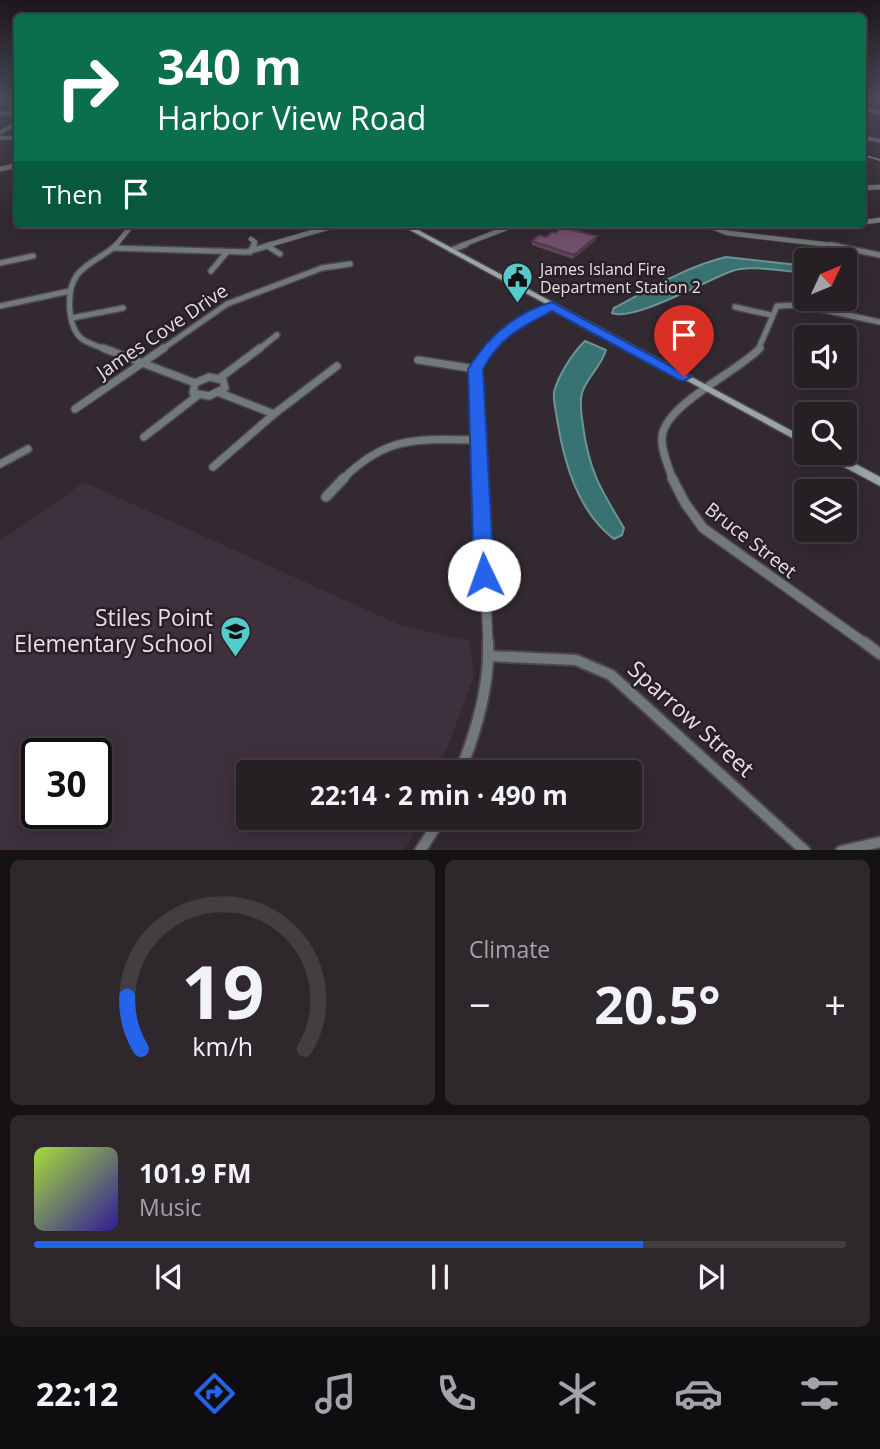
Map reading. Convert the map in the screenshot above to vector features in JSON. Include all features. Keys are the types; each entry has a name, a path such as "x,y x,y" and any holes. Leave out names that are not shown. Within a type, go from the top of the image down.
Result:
{"main road":[{"path":"410,228 794,436"},
{"path":"848,465 880,482"}],"street":[{"path":"130,228 113,248 79,270 69,291 75,330 83,340 195,383 209,377 220,378 226,384 220,393"},
{"path":"113,248 250,252 327,228"},
{"path":"451,250 507,228"},
{"path":"714,228 727,233 819,242 880,255"},
{"path":"250,252 255,242 251,239"},
{"path":"269,247 280,254"},
{"path":"211,271 227,252"},
{"path":"0,263 33,256"},
{"name":"James Cove Drive","path":"75,409 241,297 322,268 350,264"},
{"path":"0,306 69,291"},
{"path":"735,307 771,315 777,306 801,305 880,322"},
{"path":"465,760 476,732 489,656 477,440 476,369 487,349 505,331 552,306"},
{"path":"72,318 123,308"},
{"name":"Bruce Street","path":"771,315 761,348 744,364 706,389 668,420 662,437 668,467 684,505 703,528 880,654"},
{"path":"220,378 276,335"},
{"path":"418,360 476,369"},
{"path":"213,467 274,414 337,366"},
{"path":"195,383 193,393 197,396 220,393 274,414"},
{"path":"144,437 197,396"},
{"path":"326,497 361,463 383,448 406,441 477,440"},
{"path":"0,464 29,449"},
{"name":"Sparrow Street","path":"489,656 576,660 611,674 805,850"},
{"path":"420,850 433,830"},
{"path":"841,850 880,842"}],"shaded area":[{"name":"Stiles Point Elementary School","path":"84,482 400,625 470,641 474,676 442,760 236,760 236,830 415,830 402,850 0,850 0,541"}],"water":[{"path":"726,257 794,265 794,272 739,269 636,312 612,313 614,308 668,279"},
{"path":"585,341 606,350 584,387 581,406 593,468 624,528 622,535 614,539 591,515 582,501 564,453 555,406 554,392 559,379"}],"building":[{"path":"561,228 574,228 572,230 597,236 574,255 532,241 539,235 546,237 552,232 555,233"}],"waterway":[{"path":"866,156 880,160"}],"place":[{"name":"James Island Fire Department Station 2","path":"517,305"},
{"name":"Stiles Point Elementary School","path":"236,658"}],"route":[{"path":"484,575 476,369 487,349 505,331 552,306 684,377"}]}
